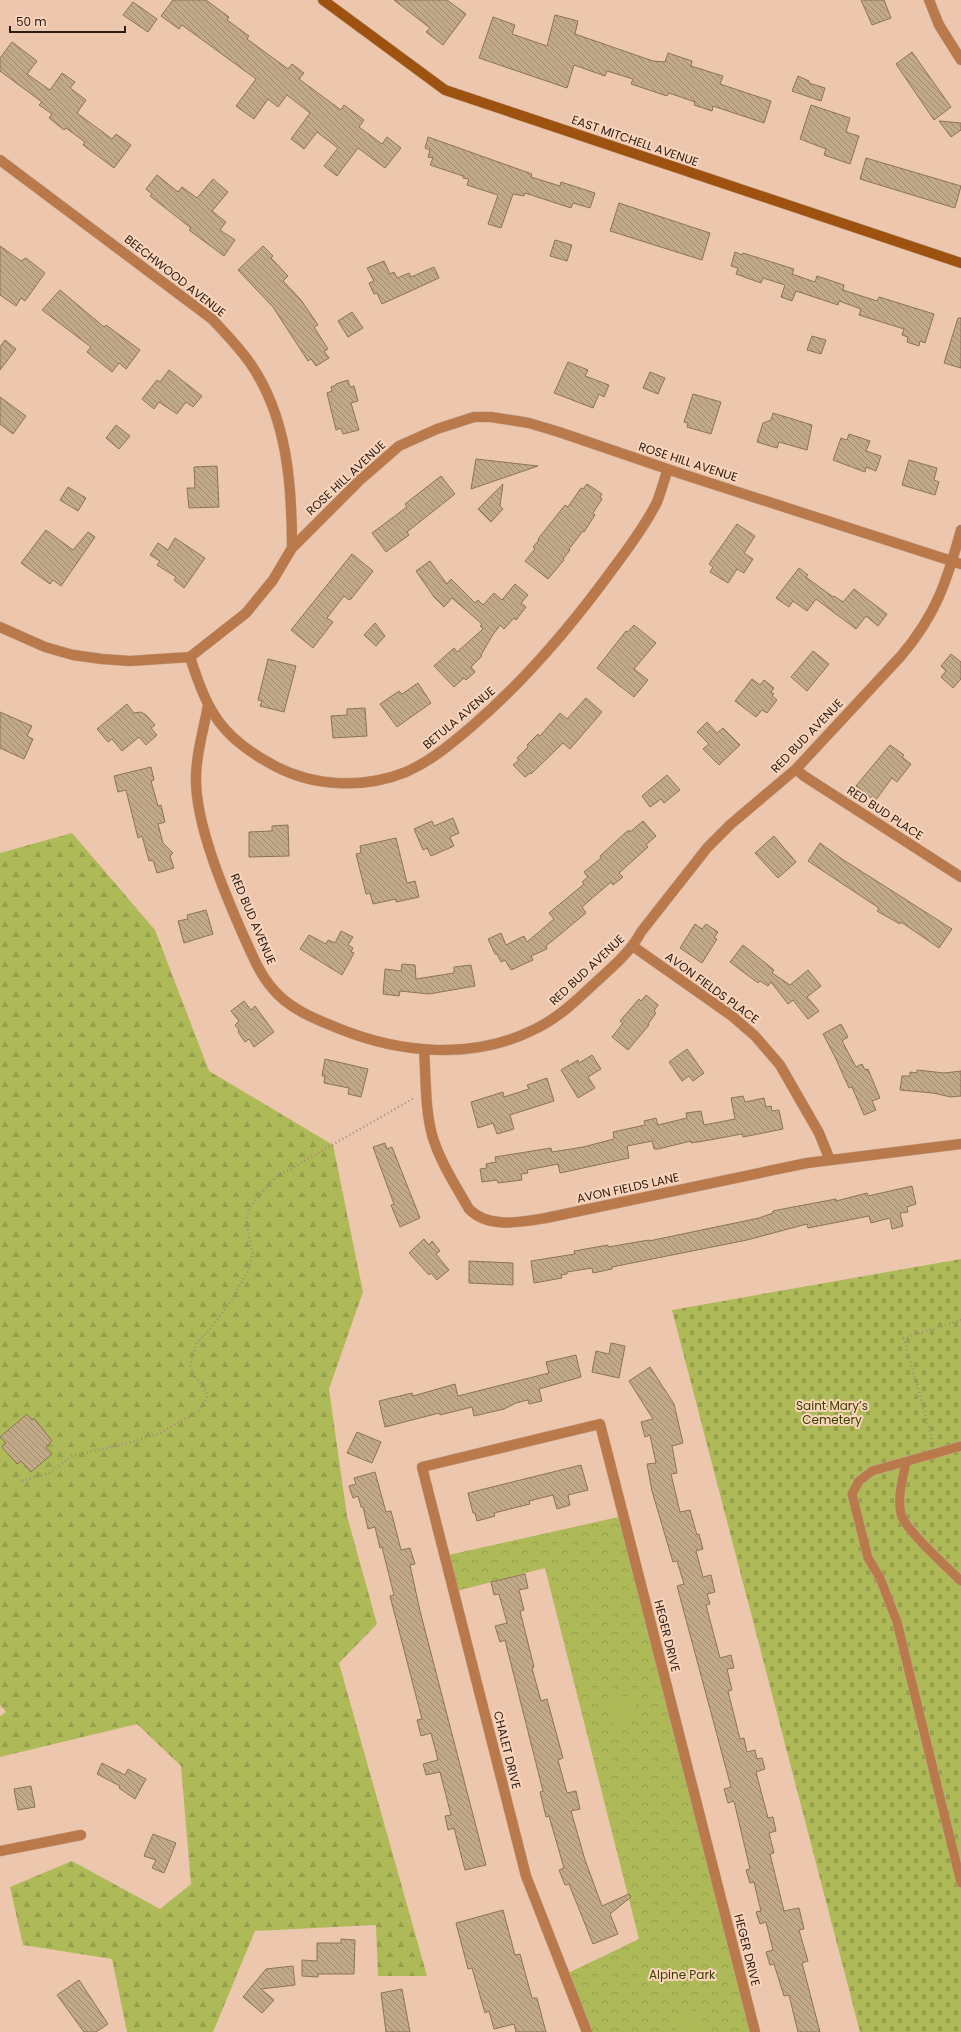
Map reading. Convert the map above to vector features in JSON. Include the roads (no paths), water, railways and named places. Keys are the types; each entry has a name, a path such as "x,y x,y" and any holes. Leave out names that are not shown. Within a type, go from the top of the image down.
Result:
{"street":[{"name":"EAST MITCHELL AVENUE","path":"323,0 445,90 961,263"},
{"path":"929,0 939,25 961,60"},
{"name":"BEECHWOOD AVENUE","path":"0,160 212,319 232,340 250,363 265,388 281,429 289,485 292,548"},
{"name":"ROSE HILL AVENUE","path":"190,657 246,613 273,580 292,548 360,480 399,446 436,428 474,417 491,417 529,423 957,562"},
{"name":"BETULA AVENUE","path":"190,657 199,685 208,705 223,730 258,757 281,770 301,777 329,782 364,783 399,774 425,763 443,751 486,714 526,675 563,634 627,550 656,502 668,469"},
{"name":"RED BUD AVENUE","path":"208,705 198,755 196,778 198,801 209,847 233,911 259,970 272,988 300,1012 358,1036 390,1045 424,1050 490,1045 532,1031 552,1020 576,1001 634,947 641,932 707,848 731,824 796,769 915,639 935,607 957,562 961,530"},
{"path":"0,627 45,648 73,655 130,661 190,657"},
{"name":"RED BUD PLACE","path":"796,769 865,817 961,877"},
{"name":"AVON FIELDS PLACE","path":"634,947 732,1016 755,1036 780,1065 819,1133 830,1160"},
{"name":"AVON FIELDS LANE","path":"424,1050 428,1115 432,1136 440,1156 470,1209 476,1216 485,1220 517,1223 830,1160 961,1144"},
{"name":"HEGER DRIVE","path":"422,1467 600,1424 755,2032"},
{"name":"CHALET DRIVE","path":"422,1467 526,1876 587,2032"},
{"path":"0,1851 81,1835"}],"lane":[{"path":"961,1446 872,1471 858,1481 852,1494 868,1558 880,1578 897,1622 961,1883"},
{"path":"906,1462 900,1495 902,1514 913,1532 961,1581"}],"park label":[{"name":"Saint Mary’s Cemetery","path":"832,1413"},
{"name":"Alpine Park","path":"682,1975"}]}
